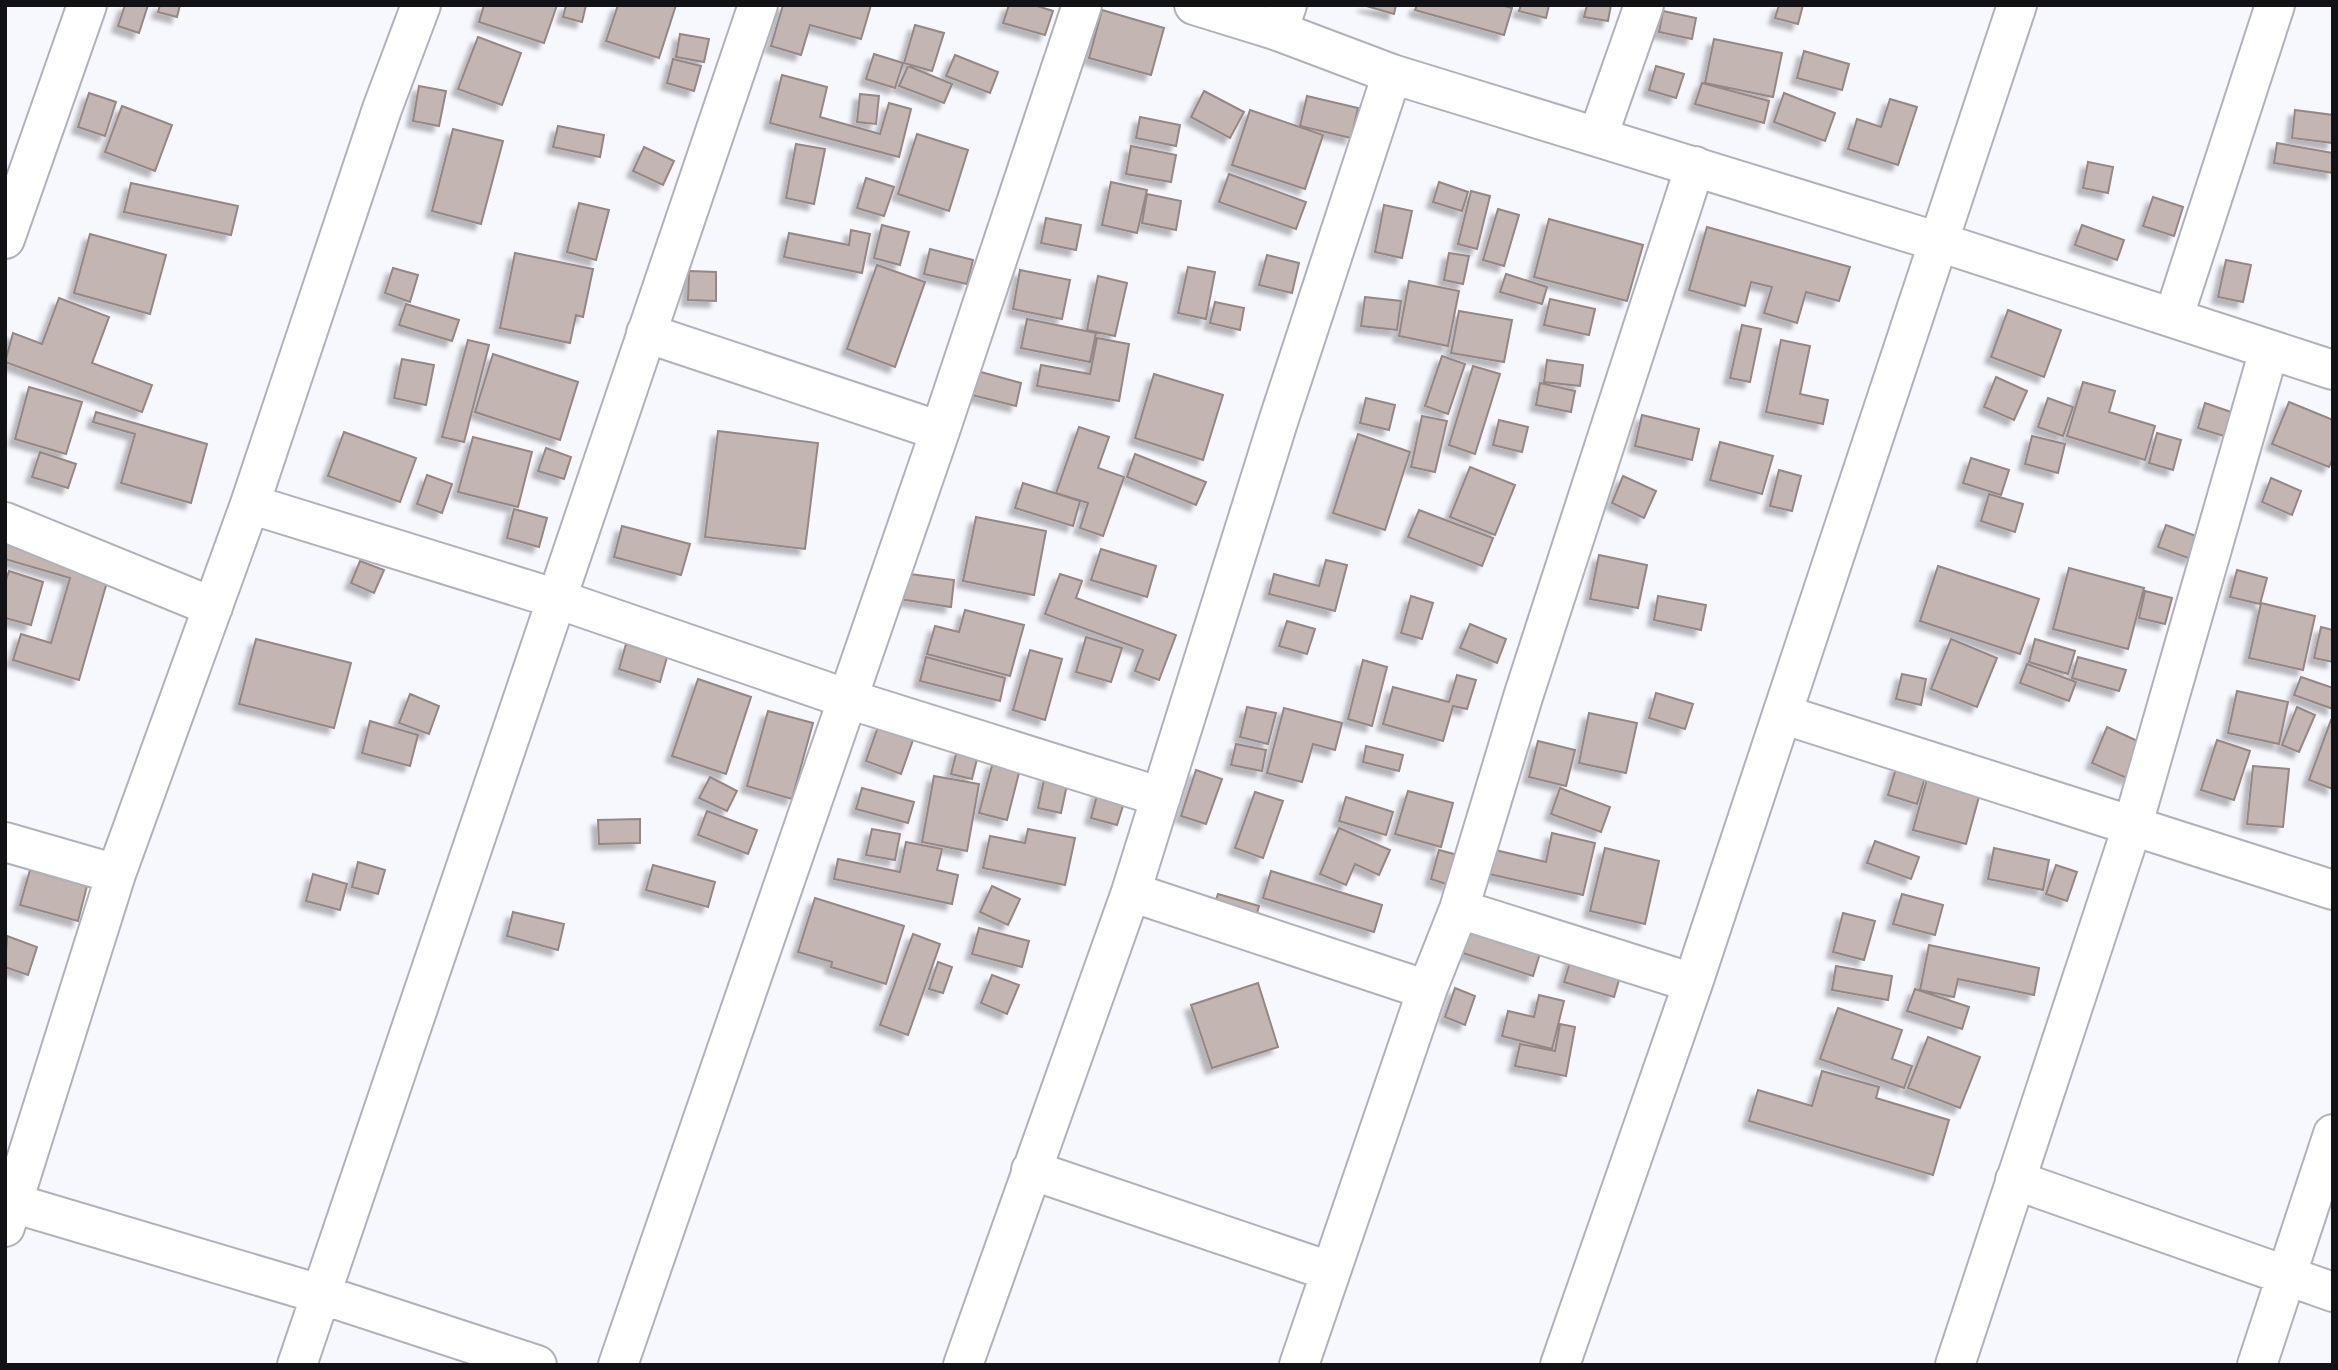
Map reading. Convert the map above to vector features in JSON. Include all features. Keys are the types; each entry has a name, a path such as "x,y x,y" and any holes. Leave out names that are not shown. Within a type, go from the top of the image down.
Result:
{"street":[{"path":"5,239 87,5"},
{"path":"421,5 383,109 214,607 116,874 9,1215 323,1295 537,1365"},
{"path":"297,1365 323,1295 758,5"},
{"path":"618,1365 940,431 1082,5"},
{"path":"1195,5 1282,18 1392,74 1939,242 2037,276 2174,316 2333,370"},
{"path":"1598,136 1644,5"},
{"path":"1560,1365 1693,983 2017,5"},
{"path":"2174,316 2275,5"},
{"path":"963,1365 1131,892 1392,74"},
{"path":"1299,1365 1329,1271 1458,909 1523,697 1695,166"},
{"path":"646,333 940,431"},
{"path":"1955,1365 2133,824 2269,350"},
{"path":"250,504 557,599 848,699 1161,797"},
{"path":"5,522 214,607"},
{"path":"1782,714 2333,890"},
{"path":"5,842 116,874"},
{"path":"1131,892 1427,990"},
{"path":"1458,909 1693,983"},
{"path":"2257,1365 2333,1134"},
{"path":"1031,1170 1329,1271"},
{"path":"2015,1180 2333,1292"}],"building":[{"path":"125,5 148,5 139,33 118,26"},
{"path":"160,5 180,5 177,17 158,12"},
{"path":"484,5 557,5 544,43 479,22"},
{"path":"566,5 586,5 582,22 563,17"},
{"path":"618,5 676,5 659,58 606,41"},
{"path":"783,5 871,5 861,39 810,25 801,55 771,46"},
{"path":"1009,5 1034,5 1053,11 1045,35 1003,23"},
{"path":"1363,5 1396,5 1394,14"},
{"path":"1417,5 1501,5 1512,8 1504,35 1415,10"},
{"path":"1521,5 1549,5 1546,18 1519,11"},
{"path":"1587,5 1611,5 1608,21 1584,17"},
{"path":"1779,5 1803,5 1798,24 1775,18"},
{"path":"1102,10 1164,28 1151,75 1089,58"},
{"path":"1663,11 1696,18 1692,39 1659,32"},
{"path":"915,25 944,33 932,71 904,63"},
{"path":"680,34 709,39 704,62 676,57"},
{"path":"478,37 521,53 502,105 458,89"},
{"path":"1714,39 1782,53 1773,97 1705,83"},
{"path":"1804,51 1849,64 1842,90 1797,78"},
{"path":"874,54 903,63 895,88 866,79"},
{"path":"955,55 998,72 990,93 946,76"},
{"path":"673,59 701,66 694,91 667,83"},
{"path":"908,66 952,84 944,103 899,86"},
{"path":"1656,66 1684,74 1676,98 1649,90"},
{"path":"782,75 827,87 820,117 880,134 889,103 911,109 899,157 770,123"},
{"path":"1702,83 1769,101 1764,123 1695,104"},
{"path":"419,86 446,91 439,126 413,121"},
{"path":"1204,91 1244,112 1230,138 1191,117"},
{"path":"89,93 116,102 105,136 78,127"},
{"path":"1784,93 1835,113 1825,141 1774,122"},
{"path":"860,94 879,96 876,124 857,122"},
{"path":"1307,96 1358,108 1351,138 1300,126"},
{"path":"1890,99 1917,107 1898,165 1848,149 1857,119 1881,127"},
{"path":"122,106 172,125 155,171 105,152"},
{"path":"1250,110 1323,135 1305,189 1232,165"},
{"path":"2295,110 2333,115 2333,143 2292,138"},
{"path":"1140,117 1180,125 1176,146 1136,138"},
{"path":"558,126 604,135 600,157 553,147"},
{"path":"453,129 503,141 481,224 432,211"},
{"path":"917,134 968,150 949,211 898,194"},
{"path":"2277,143 2333,153 2333,173 2274,163"},
{"path":"796,144 825,149 814,204 786,198"},
{"path":"1131,146 1176,155 1171,182 1126,174"},
{"path":"644,147 674,161 663,185 633,171"},
{"path":"2088,162 2113,167 2108,193 2083,188"},
{"path":"1229,174 1306,202 1296,229 1219,202"},
{"path":"866,178 894,187 884,216 857,208"},
{"path":"1111,182 1147,190 1137,233 1102,225"},
{"path":"1439,182 1468,192 1462,211 1433,202"},
{"path":"131,183 238,206 231,235 124,212"},
{"path":"1471,191 1490,196 1477,249 1458,244"},
{"path":"1147,194 1181,201 1176,230 1142,223"},
{"path":"2153,197 2183,207 2174,236 2143,226"},
{"path":"579,203 609,210 596,260 567,252"},
{"path":"1384,205 1412,211 1402,258 1375,252"},
{"path":"1498,209 1519,215 1504,266 1483,260"},
{"path":"1046,218 1081,225 1076,250 1041,243"},
{"path":"1549,219 1643,245 1627,301 1534,277"},
{"path":"882,225 909,232 900,265 874,258"},
{"path":"2082,225 2124,240 2117,260 2075,245"},
{"path":"1707,227 1850,267 1839,301 1806,292 1797,323 1764,313 1772,287 1751,282 1745,306 1689,290"},
{"path":"851,230 870,234 862,273 784,257 789,233 849,245"},
{"path":"90,234 166,255 150,314 74,293"},
{"path":"930,249 973,260 967,284 924,274"},
{"path":"515,253 593,269 583,317 576,315 570,343 500,328"},
{"path":"1449,253 1469,256 1463,284 1444,280"},
{"path":"1267,255 1299,263 1292,293 1259,285"},
{"path":"2226,260 2251,265 2243,302 2218,297"},
{"path":"877,265 925,282 895,367 847,349"},
{"path":"1188,267 1215,272 1206,319 1178,313"},
{"path":"393,268 418,275 410,302 385,293"},
{"path":"1020,270 1070,280 1062,319 1013,309"},
{"path":"689,271 716,272 716,301 688,300"},
{"path":"1506,274 1547,287 1542,304 1500,292"},
{"path":"1098,276 1127,283 1115,336 1087,330"},
{"path":"1409,281 1459,291 1448,346 1399,336"},
{"path":"1365,297 1401,301 1397,330 1361,326"},
{"path":"59,298 109,317 92,363 152,385 142,412 5,362 13,333 42,344"},
{"path":"1550,299 1595,309 1589,335 1544,325"},
{"path":"1215,302 1244,308 1240,330 1210,323"},
{"path":"406,304 459,320 452,341 399,325"},
{"path":"2008,310 2061,330 2044,377 1991,357"},
{"path":"1459,311 1512,320 1504,362 1451,353"},
{"path":"1027,319 1096,333 1090,362 1021,348"},
{"path":"1742,325 1761,329 1750,382 1730,378"},
{"path":"1097,338 1129,344 1119,401 1037,386 1041,365 1090,374"},
{"path":"468,340 489,345 464,442 442,437"},
{"path":"1781,340 1810,346 1800,394 1828,400 1823,424 1766,412"},
{"path":"493,354 578,382 560,440 475,412"},
{"path":"1442,356 1465,364 1448,414 1425,406"},
{"path":"402,359 434,365 426,405 394,398"},
{"path":"1547,360 1583,365 1580,386 1544,382"},
{"path":"1473,366 1500,374 1475,454 1449,445"},
{"path":"970,369 1021,383 1016,406 964,393"},
{"path":"1154,374 1223,395 1203,460 1135,438"},
{"path":"1996,377 2027,391 2014,420 1984,407"},
{"path":"2083,382 2115,391 2109,412 2155,426 2145,460 2067,436"},
{"path":"1540,383 1575,391 1571,412 1536,405"},
{"path":"29,387 82,402 66,454 15,439"},
{"path":"1366,398 1395,405 1389,430 1360,423"},
{"path":"2048,398 2073,407 2063,436 2038,427"},
{"path":"2289,402 2333,420 2333,458 2329,467 2272,444"},
{"path":"2205,403 2231,412 2224,436 2198,428"},
{"path":"96,412 207,444 191,503 121,483 135,434 93,422"},
{"path":"1642,415 1699,429 1692,460 1635,446"},
{"path":"1422,416 1447,421 1435,472 1411,467"},
{"path":"1499,420 1528,427 1522,452 1493,445"},
{"path":"1079,427 1109,437 1098,468 1124,477 1103,536 1080,528 1088,503 1056,493"},
{"path":"718,431 818,443 805,549 705,537"},
{"path":"344,432 416,458 400,502 328,476"},
{"path":"2157,433 2181,440 2173,470 2149,463"},
{"path":"1358,434 1410,452 1385,530 1333,513"},
{"path":"2032,436 2065,444 2058,473 2025,464"},
{"path":"473,437 532,452 518,507 458,492"},
{"path":"1720,442 1773,456 1762,494 1710,480"},
{"path":"546,448 571,457 564,479 538,471"},
{"path":"40,452 76,464 68,488 32,477"},
{"path":"1135,454 1206,482 1196,505 1127,477"},
{"path":"1971,458 2009,470 2001,495 1963,483"},
{"path":"1470,467 1515,485 1495,535 1450,517"},
{"path":"1779,470 1801,476 1792,511 1770,506"},
{"path":"427,475 452,484 442,513 417,504"},
{"path":"1623,476 1656,491 1644,518 1612,503"},
{"path":"2271,478 2301,491 2292,515 2262,502"},
{"path":"1023,483 1080,501 1073,526 1015,508"},
{"path":"1989,494 2023,504 2015,532 1981,521"},
{"path":"514,509 547,518 539,547 507,538"},
{"path":"1419,510 1493,538 1482,566 1408,537"},
{"path":"976,517 1046,531 1034,595 963,581"},
{"path":"2166,525 2199,537 2191,559 2158,547"},
{"path":"622,526 690,544 681,575 614,557"},
{"path":"5,529 113,561 79,680 13,660 21,634 51,643 70,578 5,559"},
{"path":"1101,549 1156,566 1147,597 1091,580"},
{"path":"1599,555 1647,565 1638,608 1590,599"},
{"path":"1326,560 1347,565 1335,611 1269,594 1274,574 1319,586"},
{"path":"360,561 384,570 374,593 351,583"},
{"path":"1938,566 2039,599 2020,654 1920,621"},
{"path":"2069,568 2144,588 2128,649 2053,629"},
{"path":"2237,570 2267,578 2260,604 2230,597"},
{"path":"9,571 43,582 31,625 5,618 5,583"},
{"path":"903,573 954,580 951,607 899,599"},
{"path":"1060,574 1082,581 1076,598 1176,635 1159,680 1135,671 1143,650 1045,614"},
{"path":"2145,591 2172,598 2165,624 2139,618"},
{"path":"1411,596 1433,603 1422,639 1401,633"},
{"path":"1658,596 1706,605 1701,630 1654,620"},
{"path":"2261,603 2315,616 2303,670 2249,658"},
{"path":"965,610 1024,625 1010,676 927,654 935,626 959,632"},
{"path":"1287,621 1315,629 1307,654 1279,646"},
{"path":"1470,624 1506,639 1497,663 1460,648"},
{"path":"2321,627 2333,630 2333,662 2314,658"},
{"path":"1086,637 1122,648 1111,682 1076,672"},
{"path":"256,639 351,663 334,728 239,704"},
{"path":"1951,639 1997,658 1977,707 1931,689"},
{"path":"2035,639 2075,651 2068,674 2029,662"},
{"path":"626,644 667,657 660,682 619,669"},
{"path":"1030,650 1062,659 1045,720 1013,710"},
{"path":"926,657 1005,678 1000,701 920,681"},
{"path":"2078,657 2126,670 2119,691 2072,678"},
{"path":"1363,660 1387,667 1372,726 1348,719"},
{"path":"2027,664 2076,682 2069,701 2020,683"},
{"path":"1902,674 1926,679 1921,705 1896,699"},
{"path":"1457,675 1476,680 1467,709 1453,706 1443,741 1383,724 1393,687 1449,702"},
{"path":"2301,677 2333,688 2333,709 2294,695"},
{"path":"698,679 751,697 726,774 672,756"},
{"path":"2237,691 2288,702 2279,744 2228,733"},
{"path":"1656,693 1693,704 1685,729 1649,718"},
{"path":"410,694 439,706 429,734 399,723"},
{"path":"1247,707 1276,713 1268,744 1240,737"},
{"path":"2297,707 2315,715 2299,752 2282,745"},
{"path":"1284,708 1342,723 1335,750 1313,744 1302,782 1267,773"},
{"path":"768,711 813,723 792,799 747,786"},
{"path":"1589,713 1637,723 1626,773 1579,763"},
{"path":"2331,720 2333,721 2333,789 2309,780"},
{"path":"370,721 418,735 410,766 362,753"},
{"path":"879,724 914,737 901,774 866,761"},
{"path":"2107,727 2144,744 2129,779 2092,763"},
{"path":"2217,740 2250,751 2234,800 2201,790"},
{"path":"1538,741 1575,750 1566,786 1529,777"},
{"path":"1236,744 1266,750 1262,771 1231,765"},
{"path":"1366,746 1403,755 1399,771 1363,762"},
{"path":"957,750 978,755 972,779 951,774"},
{"path":"993,762 1020,769 1007,820 979,813"},
{"path":"1897,765 1926,774 1917,804 1888,795"},
{"path":"2253,766 2289,769 2283,827 2247,824"},
{"path":"1196,770 1222,779 1206,824 1181,816"},
{"path":"1045,775 1068,780 1061,813 1038,808"},
{"path":"934,776 979,784 967,851 922,842"},
{"path":"710,777 737,791 727,811 699,798"},
{"path":"1927,779 1980,793 1966,844 1913,830"},
{"path":"862,788 914,802 908,823 856,809"},
{"path":"1560,788 1610,807 1601,832 1551,814"},
{"path":"1098,791 1125,799 1117,825 1091,818"},
{"path":"1408,791 1453,803 1441,847 1395,834"},
{"path":"1255,792 1283,801 1263,858 1235,848"},
{"path":"1346,797 1393,812 1386,835 1339,821"},
{"path":"707,811 757,830 748,854 698,835"},
{"path":"640,819 640,843 599,844 598,820"},
{"path":"1339,828 1390,850 1379,875 1355,864 1346,885 1320,874"},
{"path":"872,829 900,834 895,860 866,855"},
{"path":"1028,829 1075,838 1065,885 983,868 990,836 1025,843"},
{"path":"1552,833 1595,843 1583,895 1489,874 1495,850 1546,862"},
{"path":"1875,841 1919,857 1911,879 1867,863"},
{"path":"906,842 942,849 937,870 958,875 952,904 834,879 838,859 900,872"},
{"path":"1605,848 1659,861 1645,924 1590,911"},
{"path":"1994,848 2049,860 2043,890 1988,879"},
{"path":"1439,850 1458,855 1449,885 1431,879"},
{"path":"358,862 385,870 378,894 352,887"},
{"path":"653,865 715,882 708,907 646,890"},
{"path":"2056,865 2077,872 2067,901 2046,894"},
{"path":"30,870 87,886 78,921 20,905"},
{"path":"1271,871 1382,905 1374,932 1263,898"},
{"path":"313,874 347,884 340,910 306,901"},
{"path":"992,886 1020,899 1008,925 980,912"},
{"path":"1218,894 1259,906 1254,924 1212,911"},
{"path":"1902,894 1943,905 1935,935 1893,924"},
{"path":"815,898 904,926 886,984 831,967 832,962 798,952"},
{"path":"513,912 564,924 558,950 507,936"},
{"path":"1843,913 1875,921 1864,960 1833,952"},
{"path":"1471,927 1541,950 1533,976 1463,953"},
{"path":"979,928 1029,941 1022,967 972,954"},
{"path":"913,934 940,944 908,1035 880,1025"},
{"path":"7,936 37,947 28,975 5,967"},
{"path":"1929,945 2039,968 2034,995 1958,979 1954,997 1920,990"},
{"path":"1575,946 1625,960 1614,997 1564,982"},
{"path":"938,962 952,967 943,993 929,989"},
{"path":"1836,966 1892,976 1888,1000 1832,990"},
{"path":"992,975 1019,985 1007,1014 981,1003"},
{"path":"1258,983 1278,1047 1212,1068 1191,1005"},
{"path":"1455,988 1475,996 1465,1025 1445,1017"},
{"path":"1915,989 1969,1007 1962,1029 1907,1011"},
{"path":"1539,995 1564,1001 1552,1049 1502,1036 1508,1011 1534,1017"},
{"path":"1838,1008 1902,1030 1892,1059 1912,1066 1904,1088 1820,1059"},
{"path":"1560,1024 1575,1027 1566,1076 1515,1066 1520,1044 1555,1051"},
{"path":"1928,1037 1980,1057 1960,1108 1908,1088"},
{"path":"1822,1071 1879,1087 1876,1098 1949,1120 1933,1175 1749,1121 1758,1090 1812,1106"}]}
